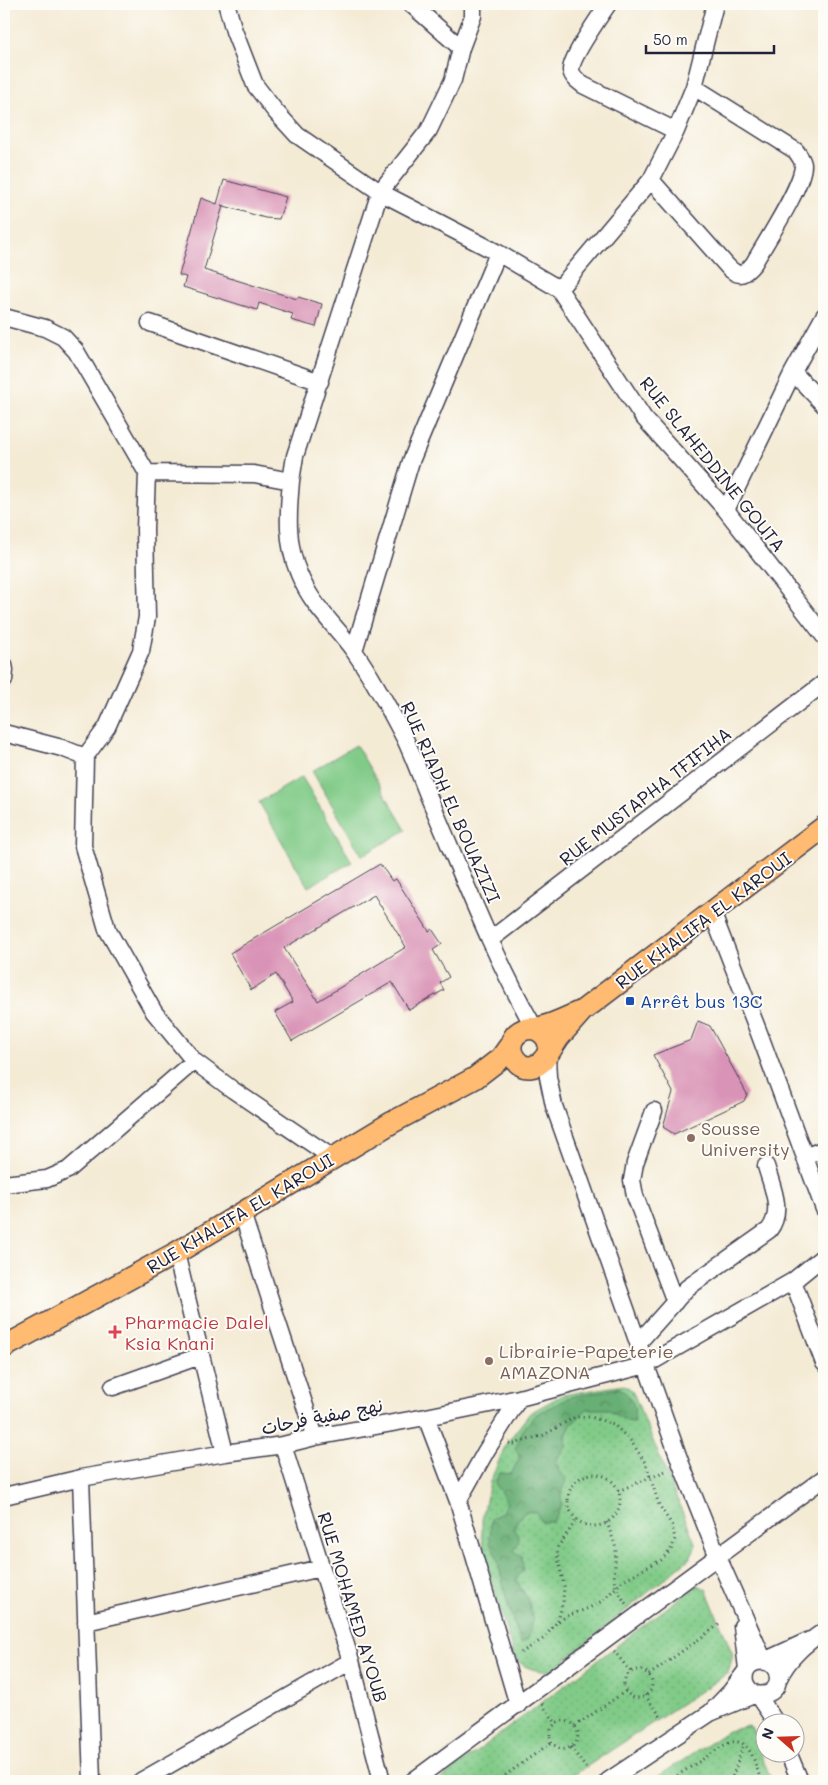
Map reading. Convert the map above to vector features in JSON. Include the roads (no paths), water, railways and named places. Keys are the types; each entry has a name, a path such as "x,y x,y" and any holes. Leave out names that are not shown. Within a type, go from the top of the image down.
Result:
{"main road":[{"name":"RUE KHALIFA EL KAROUI","path":"475,1078 541,1060 582,1011 824,827"},
{"name":"RUE KHALIFA EL KAROUI","path":"535,1029 582,1011"},
{"path":"535,1029 541,1032 548,1042 541,1060 517,1062 511,1051 512,1041 523,1030 535,1029"},
{"name":"RUE KHALIFA EL KAROUI","path":"4,1347 176,1253 391,1123 475,1078 501,1058 512,1041"}],"street":[{"path":"411,4 460,48"},
{"path":"380,192 429,130 453,80 460,48 473,16 473,4"},
{"path":"608,4 577,54 571,69 572,73 583,85 676,131"},
{"path":"227,6 234,31 255,85 297,135 380,192 498,253 559,289 651,180 676,131 694,87 715,4"},
{"path":"651,180 728,267 733,272 739,274 746,272 754,263 796,188 803,167 796,151 694,87"},
{"name":"RUE RIADH EL BOUAZIZI","path":"380,192 295,456 287,521 290,545 298,573 309,595 354,651 380,693 405,740 490,940 512,988 535,1029"},
{"path":"354,651 411,461 498,253"},
{"name":"RUE SLAHEDDINE GOUTA","path":"559,289 643,417 726,510 824,636"},
{"path":"726,510 793,372 824,316"},
{"path":"4,317 45,328 63,337 76,351 147,473 144,529 147,617 141,652 108,727 85,758 83,846 107,929 154,1012 194,1061 333,1158"},
{"path":"150,322 320,382"},
{"path":"793,372 824,405"},
{"path":"147,473 254,474 291,481"},
{"path":"4,665 6,670 4,680"},
{"name":"RUE MUSTAPHA TFIFIHA","path":"490,940 824,683"},
{"path":"4,733 62,748 85,758"},
{"path":"712,912 824,1209"},
{"name":"RUE RIADH EL BOUAZIZI","path":"512,988 516,1013 512,1041"},
{"path":"541,1060 539,1081 554,1106 681,1464 718,1557 764,1661 769,1662 776,1669 779,1712"},
{"path":"4,1184 47,1179 68,1170 194,1061"},
{"path":"654,1111 635,1163 632,1180 635,1196 675,1302"},
{"path":"805,1157 824,1149"},
{"path":"639,1342 687,1288 770,1230 775,1223 778,1209 766,1166"},
{"path":"242,1213 315,1437"},
{"path":"176,1253 225,1452"},
{"name":"نهج صفية فرحات","path":"4,1496 81,1478 225,1452 283,1445 315,1437 426,1417 519,1398 646,1365 793,1281 824,1256"},
{"path":"793,1281 824,1363"},
{"path":"112,1387 200,1356"},
{"path":"458,1501 519,1398"},
{"path":"426,1417 458,1501 518,1705"},
{"name":"RUE MOHAMED AYOUB","path":"283,1445 351,1661 382,1781"},
{"path":"81,1478 92,1781"},
{"path":"413,1781 824,1478"},
{"path":"86,1622 321,1568"},
{"path":"740,1609 747,1670 745,1676 747,1687 756,1694 768,1712"},
{"path":"710,1713 754,1663 764,1661 810,1640 824,1631"},
{"path":"608,1781 710,1713 756,1694 761,1695 772,1692 788,1662 810,1640"},
{"path":"141,1781 351,1661"},
{"path":"792,1762 800,1781"}],"place":[{"name":"Arrêt bus 13C","path":"630,1001"},
{"name":"Sousse University","path":"691,1138"},
{"name":"Pharmacie Dalel Ksia Knani","path":"115,1332"},
{"name":"Librairie-Papeterie AMAZONA","path":"489,1361"}]}
